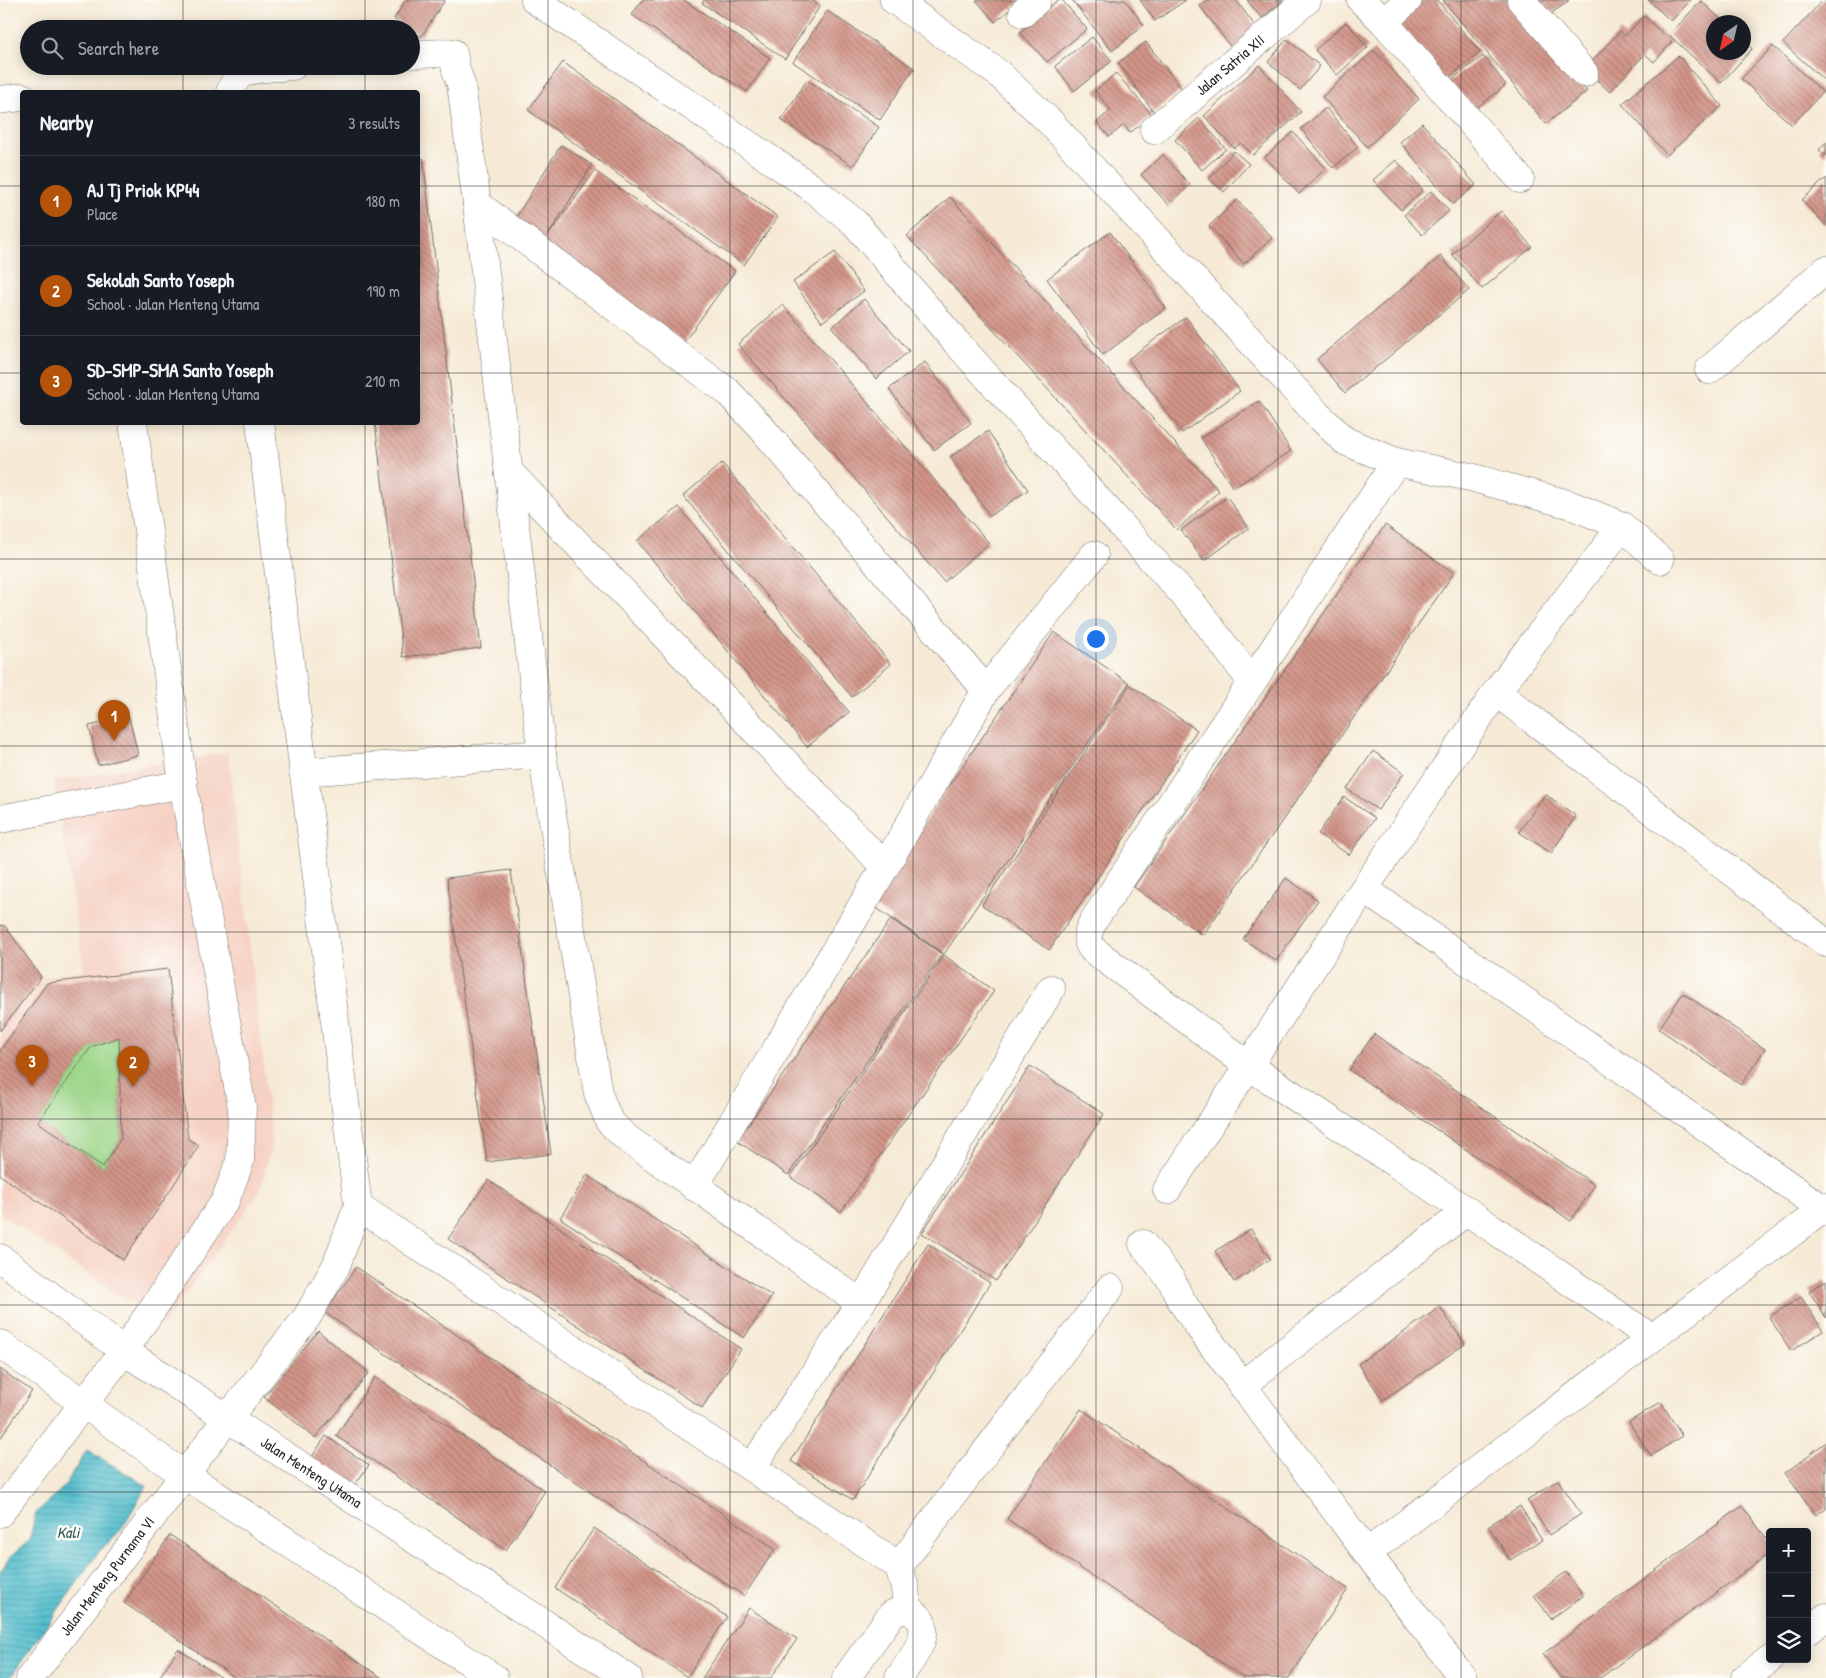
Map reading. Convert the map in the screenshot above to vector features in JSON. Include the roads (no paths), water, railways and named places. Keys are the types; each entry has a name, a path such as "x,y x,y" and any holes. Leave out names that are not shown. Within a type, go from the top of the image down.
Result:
{"street":[{"path":"535,0 808,185 854,222 956,342 1195,607 1252,682"},
{"path":"894,0 998,73 1051,123 1318,416 1345,441 1396,462 1470,477 1568,504 1622,526 1660,560"},
{"name":"Jalan Satria XII","path":"1154,130 1307,0"},
{"path":"1361,0 1384,22 1520,179"},
{"path":"1384,22 1408,0"},
{"path":"1521,0 1584,73"},
{"path":"420,54 453,53 464,102 478,204 542,754 598,1093 609,1121 625,1137 861,1303"},
{"path":"231,90 240,75"},
{"path":"0,100 20,97"},
{"path":"478,204 728,392 760,426 986,690"},
{"path":"1709,370 1826,270"},
{"path":"0,1513 89,1408 130,1355 225,1201 240,1161 242,1108 182,784 133,425"},
{"path":"260,425 358,1206 899,1566 905,1588 907,1609"},
{"path":"1396,462 1094,920 1086,940 1093,950 1249,1066 1467,1211 1652,1338"},
{"path":"508,472 885,867"},
{"path":"1167,1190 1364,888 1496,692 1622,526"},
{"path":"694,1187 885,867 986,690 1094,555"},
{"path":"1496,692 1826,943"},
{"path":"303,772 542,754"},
{"path":"0,819 182,784"},
{"path":"1364,888 1824,1208 1367,1553"},
{"path":"752,1467 861,1303 1051,989"},
{"name":"Jalan Menteng Purnama VI","path":"39,1675 174,1468 227,1419 307,1317 336,1266 358,1206"},
{"path":"1243,1384 1467,1211"},
{"path":"1143,1244 1172,1280 1180,1299 1196,1323 1367,1553 1463,1678"},
{"name":"Jalan Menteng Utama","path":"0,1258 130,1355 628,1678"},
{"path":"899,1566 1110,1288"},
{"path":"0,1344 174,1468 494,1678"},
{"path":"846,1678 891,1615 907,1609 916,1614 923,1624 924,1633 922,1643 899,1678"},
{"path":"1811,1628 1826,1617"},
{"path":"1745,1678 1766,1662"}],"water":[{"name":"Kali","path":"87,1450 147,1486 120,1531 98,1553 10,1678 0,1678 0,1572 10,1557 29,1541 36,1513 64,1487"}],"place":[{"name":"AJ Tj Priok KP44","path":"114,741"},
{"name":"SD-SMP-SMA Santo Yoseph","path":"32,1086"},
{"name":"Sekolah Santo Yoseph","path":"133,1087"}]}
